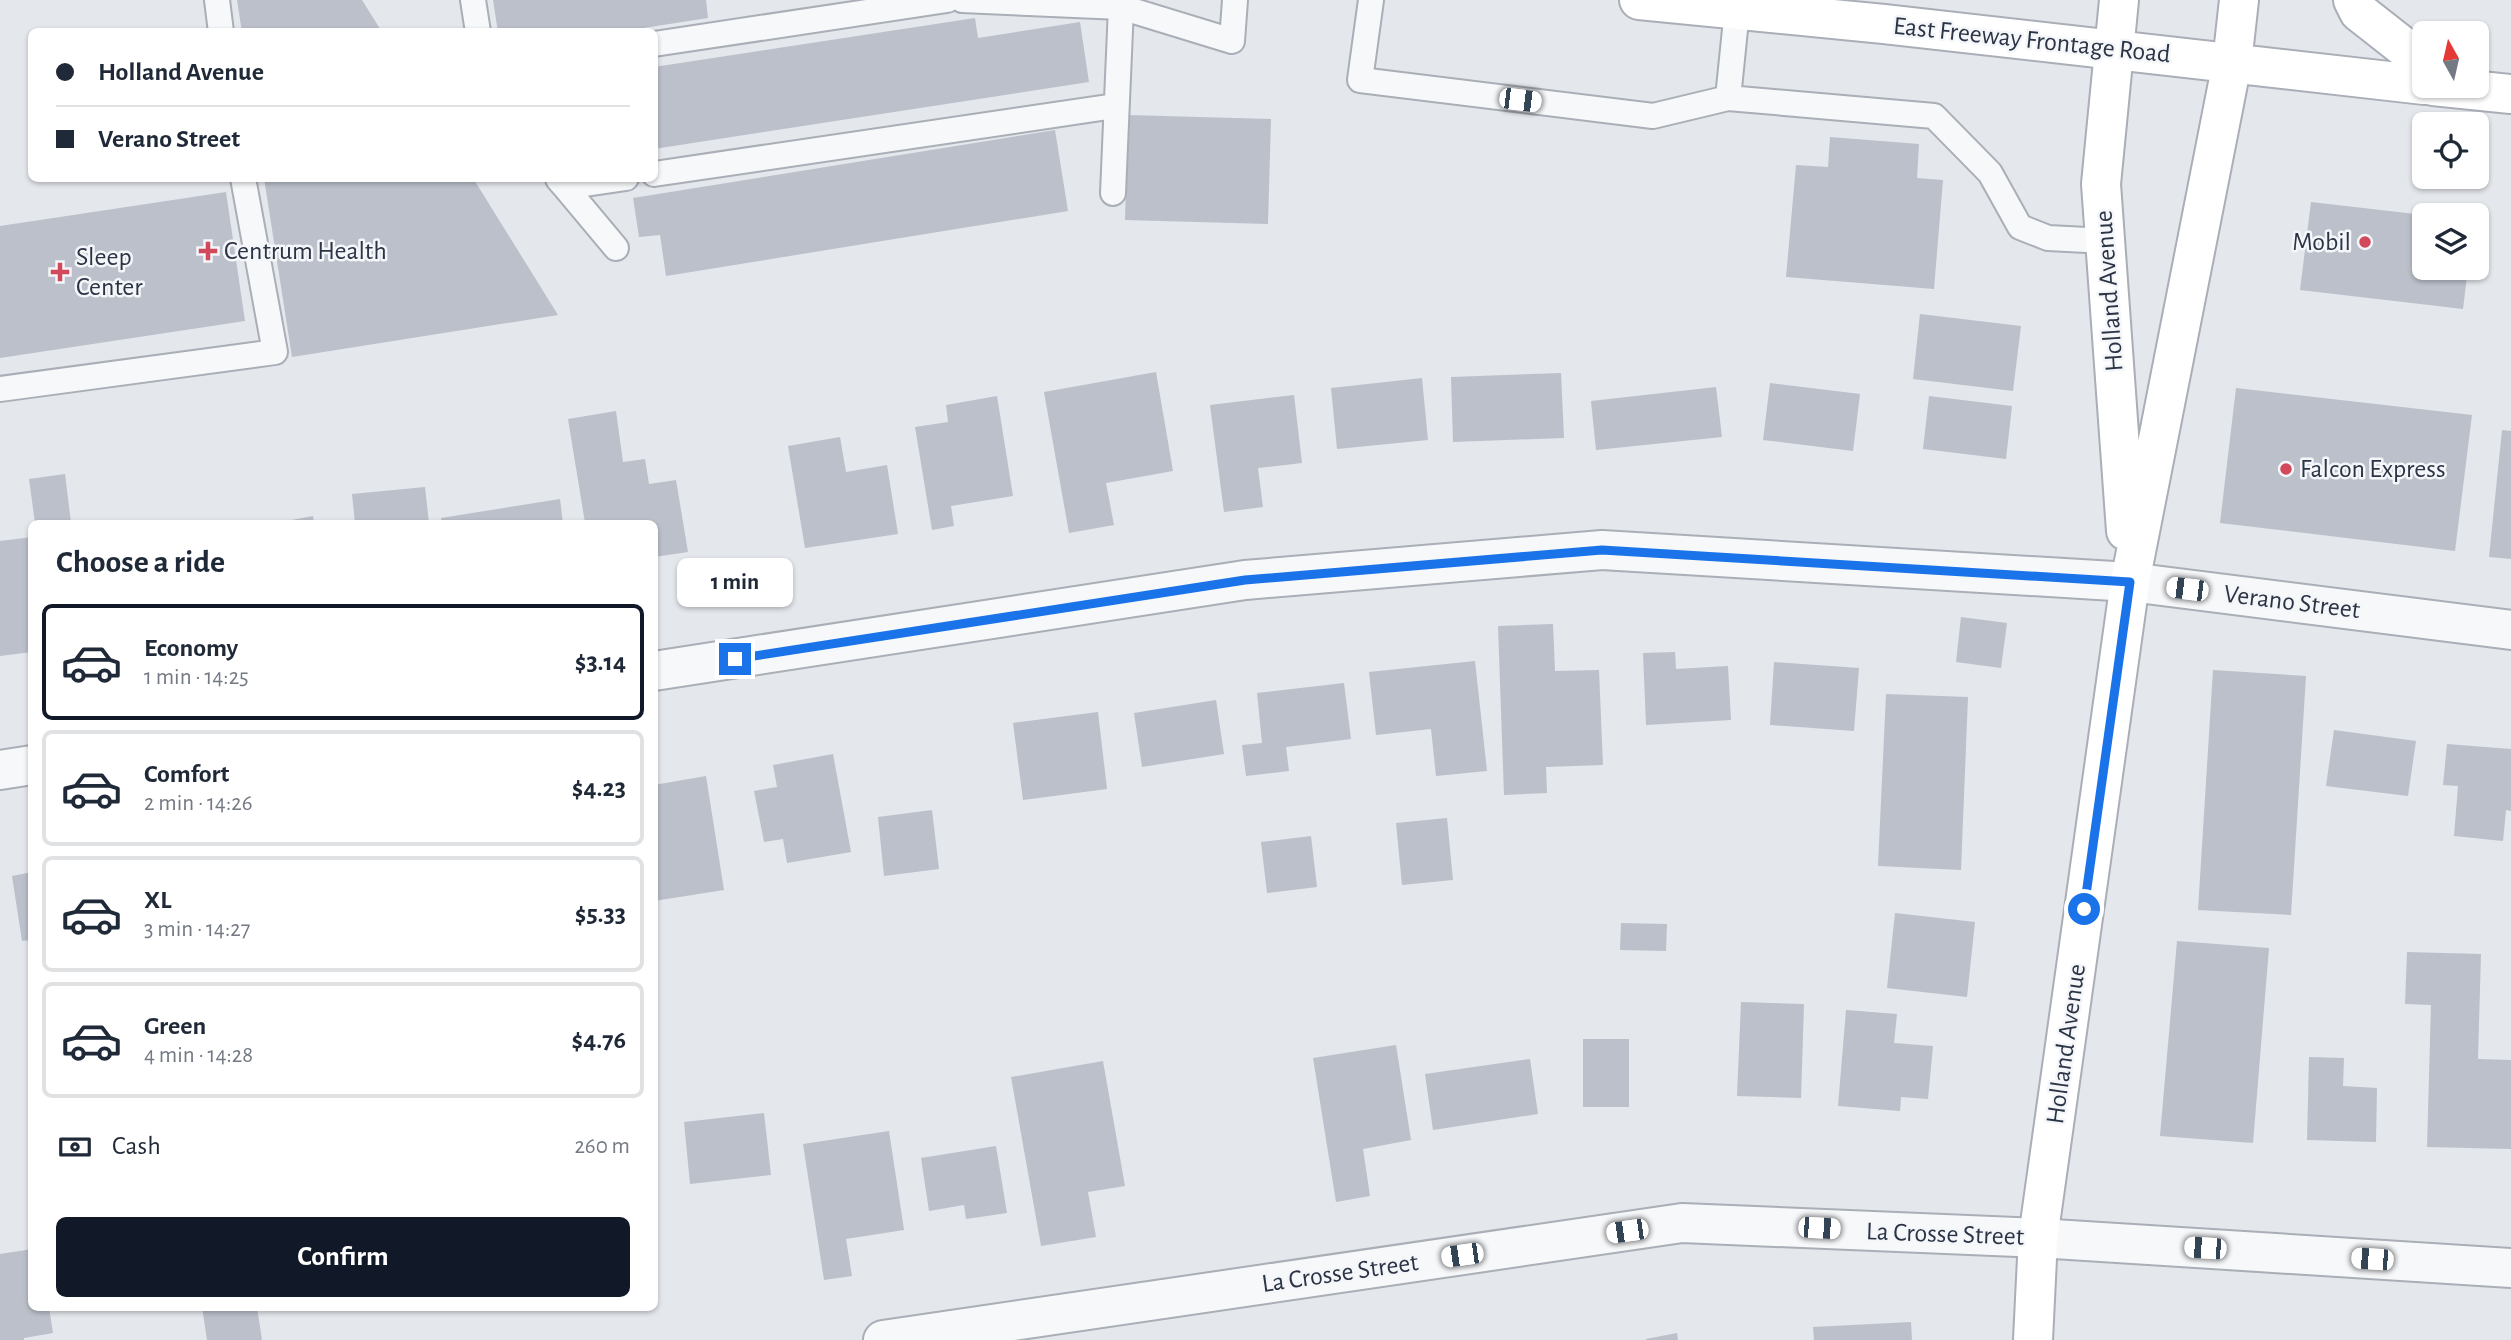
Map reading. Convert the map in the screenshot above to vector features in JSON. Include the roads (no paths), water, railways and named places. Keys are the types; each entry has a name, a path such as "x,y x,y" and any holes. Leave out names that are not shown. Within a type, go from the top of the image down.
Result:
{"main road":[{"name":"East Freeway Frontage Road","path":"1639,0 1884,24 2412,83"},
{"path":"1884,24 1942,0"},
{"name":"Holland Avenue","path":"2119,0 2101,184 2130,582"},
{"name":"Holland Avenue","path":"2033,1340 2038,1238 2130,582 2232,63 2239,0"},
{"path":"2353,0 2359,12 2412,54"},
{"name":"East Freeway Frontage Road","path":"2489,91 2511,94"}],"street":[{"name":"Verano Street","path":"658,670 1245,580 1602,550 2130,582 2511,630"},
{"path":"0,770 28,766"},
{"name":"La Crosse Street","path":"883,1340 1682,1223 2038,1238 2511,1268"}],"lane":[{"path":"217,0 220,28"},
{"path":"473,0 477,28"},
{"path":"658,43 947,0"},
{"path":"962,0 1121,7 1232,41 1235,0"},
{"path":"1371,0 1360,80 1653,116 1728,98 1934,116 1990,173 2020,226 2048,238 2106,241"},
{"path":"1113,193 1121,7"},
{"path":"1728,98 1737,10"},
{"path":"658,173 1115,106"},
{"path":"0,389 275,352 244,182"},
{"path":"561,183 615,248"}],"place":[{"name":"Mobil","path":"2365,242"},
{"name":"Centrum Health","path":"208,251"},
{"name":"Sleep Center","path":"60,272"},
{"name":"Falcon Express","path":"2286,469"}]}
